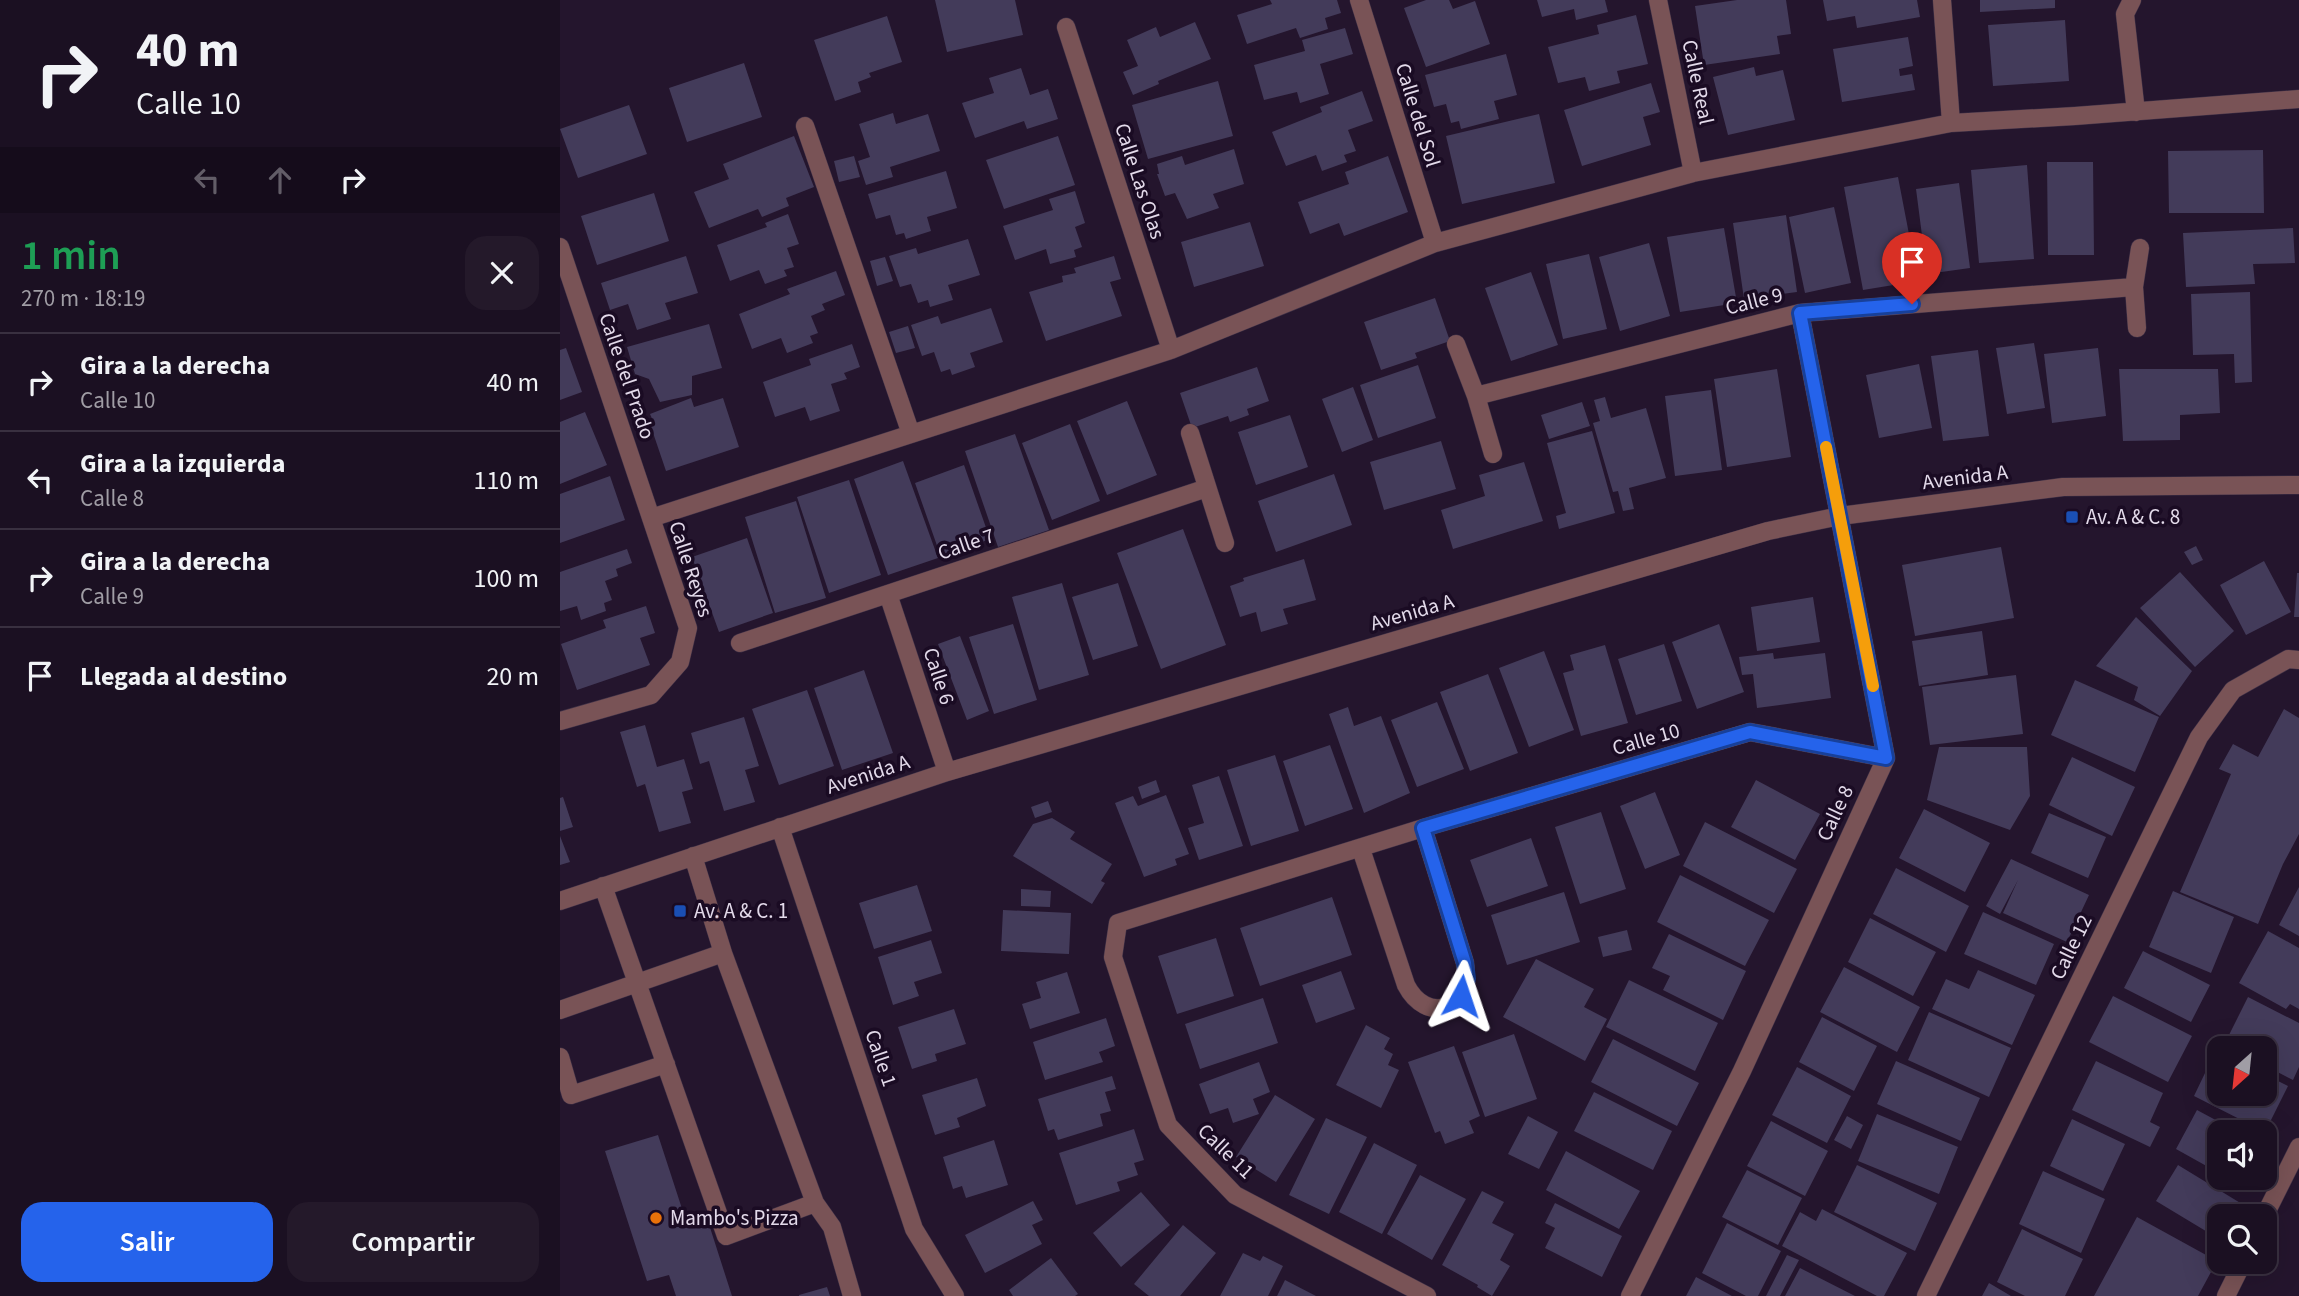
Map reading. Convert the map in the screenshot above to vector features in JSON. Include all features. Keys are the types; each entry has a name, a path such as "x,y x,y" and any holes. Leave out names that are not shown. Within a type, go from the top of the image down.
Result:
{"street":[{"name":"Calle del Sol","path":"1359,0 1435,243"},
{"name":"Calle Real","path":"1658,0 1693,173"},
{"path":"1942,0 1951,123"},
{"path":"2132,0 2125,14 2136,112"},
{"name":"Calle Las Olas","path":"1066,27 1171,349"},
{"path":"651,518 1171,349 1435,243 1693,173 1951,123 2299,99"},
{"path":"804,126 911,434"},
{"name":"Calle del Prado","path":"560,247 651,518"},
{"path":"2137,328 2134,287 2140,248"},
{"name":"Calle 9","path":"1476,396 1800,313 2134,287"},
{"path":"1800,313 1886,758"},
{"path":"1456,344 1476,396 1493,454"},
{"path":"1189,433 1225,543"},
{"name":"Avenida A","path":"560,901 947,772 1768,531 1840,516 2063,488 2299,485"},
{"name":"Calle 7","path":"740,643 1207,488"},
{"name":"Calle Reyes","path":"560,721 652,695 680,662 688,628 651,518"},
{"name":"Calle 6","path":"888,594 947,772"},
{"name":"Calle 12","path":"1926,1296 2199,737 2233,690 2288,659 2299,660"},
{"name":"Calle 10","path":"1116,940 1118,923 1423,828 1750,732 1886,758"},
{"name":"Calle 8","path":"1630,1296 1742,1071 1886,758"},
{"name":"Calle 1","path":"780,827 914,1228 955,1296"},
{"path":"1361,849 1405,985 1411,996 1423,1005 1439,1008 1452,1005 1461,996 1467,979 1465,963 1423,828"},
{"path":"693,856 723,953 815,1203 832,1227 852,1296"},
{"path":"603,886 726,1236 815,1203"},
{"name":"Calle 11","path":"1116,940 1113,957 1168,1125 1235,1195 1427,1296"},
{"path":"560,1010 723,953"},
{"path":"560,1057 572,1095 666,1064"},
{"path":"2270,1204 2299,1147"},
{"path":"2226,1296 2237,1274"}],"building":[{"path":"935,0 1015,0 1023,35 947,52"},
{"path":"1270,0 1337,0 1341,13 1325,18 1328,29 1300,38 1296,28 1247,44 1237,15 1272,4"},
{"path":"1426,0 1449,0 1453,9 1475,1 1490,44 1426,67 1404,8"},
{"path":"1537,0 1605,0 1608,12 1576,20 1574,9 1542,17"},
{"path":"1737,0 1786,0 1791,34 1777,36 1780,54 1704,65 1695,6"},
{"path":"1823,0 1917,0 1920,17 1857,28 1855,16 1827,21"},
{"path":"1980,0 2055,0 2055,8 1980,12"},
{"path":"1636,15 1648,64 1617,71 1620,83 1589,91 1585,77 1558,83 1548,47 1599,34 1597,25"},
{"path":"887,16 902,62 869,73 871,77 858,82 861,92 835,101 814,40"},
{"path":"2065,20 2069,81 1993,86 1988,25"},
{"path":"1195,22 1211,59 1158,81 1159,84 1133,95 1123,72 1138,66 1127,40 1156,27 1160,37"},
{"path":"1345,28 1353,54 1320,64 1329,94 1300,103 1297,92 1264,100 1254,65 1305,51 1302,40"},
{"path":"1908,37 1913,66 1899,69 1900,76 1912,74 1915,90 1842,102 1833,49"},
{"path":"1506,54 1517,95 1494,101 1499,119 1461,129 1459,121 1451,123 1446,104 1434,107 1425,75"},
{"path":"744,63 762,117 687,142 669,88"},
{"path":"1754,67 1756,76 1783,70 1795,120 1728,135 1713,77"},
{"path":"1021,68 1030,95 1048,89 1058,119 1027,129 1024,121 975,138 962,103 994,93 989,78"},
{"path":"1218,81 1233,136 1148,159 1132,105"},
{"path":"1651,83 1660,112 1643,117 1651,145 1582,166 1564,110"},
{"path":"1362,91 1373,121 1348,130 1356,151 1344,155 1347,162 1322,171 1316,155 1286,166 1272,132 1322,112 1320,107"},
{"path":"629,105 647,154 578,178 560,129"},
{"path":"893,113 896,124 928,114 940,151 890,167 893,177 866,185 858,161 870,157 859,124"},
{"path":"1539,114 1555,183 1462,204 1446,136"},
{"path":"794,136 814,187 786,198 789,206 762,217 758,209 709,228 694,192 729,179 723,164"},
{"path":"1058,136 1075,185 1004,209 986,160"},
{"path":"1234,149 1244,184 1213,194 1219,208 1187,219 1175,193 1165,196 1157,174 1157,164 1182,156 1185,165"},
{"path":"2263,150 2264,213 2169,213 2168,151"},
{"path":"854,156 860,177 839,182 834,161"},
{"path":"1388,156 1408,212 1344,236 1339,223 1310,234 1298,202 1349,184 1345,172"},
{"path":"2047,162 2093,162 2094,255 2048,255"},
{"path":"2027,165 2034,259 1979,263 1971,170"},
{"path":"946,171 957,208 927,217 931,231 906,239 904,233 896,235 890,215 876,219 868,194"},
{"path":"1898,177 1918,281 1863,290 1844,187"},
{"path":"1959,183 1970,268 1927,274 1916,189"},
{"path":"1075,191 1085,223 1075,227 1082,247 1074,250 1076,257 1050,264 1046,249 1015,260 1003,226 1053,210 1049,199"},
{"path":"654,193 669,241 597,265 581,216"},
{"path":"1834,207 1851,283 1805,293 1789,217"},
{"path":"788,214 799,244 787,248 794,267 784,270 787,276 765,284 759,270 730,281 717,245 767,227 765,223"},
{"path":"1786,215 1797,292 1744,299 1733,223"},
{"path":"1250,222 1264,266 1194,287 1181,242"},
{"path":"1724,228 1737,303 1680,312 1667,237"},
{"path":"2293,228 2295,263 2253,264 2255,284 2186,287 2183,233"},
{"path":"968,239 980,275 948,285 953,300 930,307 928,300 918,303 911,284 900,287 889,256 916,248 918,254"},
{"path":"1649,243 1670,316 1620,331 1599,257"},
{"path":"1589,254 1607,329 1563,339 1546,264"},
{"path":"686,256 698,293 665,303 671,319 637,330 628,304 610,310 601,283"},
{"path":"1114,256 1121,279 1110,282 1122,316 1046,341 1029,292 1063,282 1062,276 1076,273 1074,268"},
{"path":"885,257 893,281 877,286 870,261"},
{"path":"836,271 845,295 822,304 825,310 811,316 818,333 810,336 813,343 787,353 781,338 752,349 739,314 790,294 787,289"},
{"path":"1531,272 1558,345 1511,361 1485,288"},
{"path":"2250,292 2252,382 2235,383 2234,354 2193,355 2191,294"},
{"path":"1435,298 1450,341 1415,353 1417,358 1381,370 1364,322"},
{"path":"991,308 1003,342 970,353 975,367 952,375 950,369 941,372 934,352 922,356 911,325 938,316 941,324"},
{"path":"709,324 722,368 692,376 692,395 660,402 649,379 635,374 627,347"},
{"path":"908,326 915,348 896,353 889,332"},
{"path":"2034,343 2045,408 2007,414 1996,348"},
{"path":"852,344 860,367 844,373 847,379 831,384 840,411 810,421 805,407 775,417 763,382 811,365 809,359"},
{"path":"566,348 582,392 560,400 560,350"},
{"path":"2098,348 2106,416 2052,423 2044,354"},
{"path":"1978,350 1989,436 1943,441 1931,356"},
{"path":"1919,364 1932,428 1879,438 1866,375"},
{"path":"1418,365 1436,418 1378,438 1360,385"},
{"path":"1257,367 1269,401 1247,409 1249,415 1230,422 1228,416 1192,428 1180,393"},
{"path":"1777,369 1791,457 1727,467 1714,379"},
{"path":"2119,369 2218,369 2220,413 2180,415 2180,440 2123,441"},
{"path":"1353,387 1373,440 1342,452 1322,399"},
{"path":"1711,390 1722,470 1675,476 1665,396"},
{"path":"1605,397 1611,418 1646,408 1666,478 1629,488 1634,509 1623,511 1618,491 1613,492 1593,423 1600,421 1594,400"},
{"path":"691,398 694,407 723,398 739,447 666,471 649,421 653,421 650,414"},
{"path":"1127,401 1157,475 1107,495 1077,421"},
{"path":"1582,402 1590,426 1549,439 1541,415"},
{"path":"585,412 607,465 560,484 560,422"},
{"path":"1290,415 1308,467 1256,485 1238,432"},
{"path":"1070,424 1100,501 1052,520 1022,443"},
{"path":"1592,431 1615,513 1559,529 1556,516 1566,513 1547,443"},
{"path":"1015,434 1049,530 998,547 965,451"},
{"path":"1441,441 1456,489 1384,510 1370,462"},
{"path":"903,461 938,558 888,575 854,479"},
{"path":"1524,462 1543,521 1453,549 1441,510 1485,496 1479,475"},
{"path":"964,465 990,539 941,557 915,483"},
{"path":"1334,474 1352,525 1276,552 1258,501"},
{"path":"610,476 625,520 560,543 560,494"},
{"path":"849,480 881,575 829,593 797,497"},
{"path":"796,501 826,598 775,613 745,517"},
{"path":"1183,529 1226,645 1161,669 1117,553"},
{"path":"747,538 773,613 719,632 692,557"},
{"path":"2196,546 2203,560 2192,565 2184,552"},
{"path":"2001,547 2014,618 1915,636 1902,565"},
{"path":"627,549 632,563 616,569 618,576 605,581 612,600 604,603 606,611 581,620 577,606 560,611 560,572"},
{"path":"1304,559 1316,600 1283,609 1288,624 1261,632 1256,612 1240,617 1230,586 1244,581 1243,578"},
{"path":"2264,561 2291,612 2246,635 2220,585"},
{"path":"2180,572 2234,631 2195,667 2140,608"},
{"path":"2297,573 2299,617 2294,617"},
{"path":"1062,583 1089,675 1039,690 1012,597"},
{"path":"1118,583 1138,646 1093,660 1072,597"},
{"path":"1813,597 1820,642 1757,651 1751,607"},
{"path":"646,606 655,633 640,638 650,665 577,690 561,644 606,628 603,620"},
{"path":"2136,617 2192,671 2160,716 2134,700 2138,687 2096,666"},
{"path":"1013,624 1037,700 994,714 969,637"},
{"path":"1719,624 1744,692 1697,709 1672,642"},
{"path":"1982,631 1988,675 1919,686 1912,641"},
{"path":"960,636 989,711 967,720 938,644"},
{"path":"1664,644 1682,701 1636,715 1618,659"},
{"path":"1605,645 1628,723 1581,736 1563,673 1574,670 1570,655"},
{"path":"1544,651 1574,730 1529,747 1499,668"},
{"path":"1773,653 1774,659 1825,653 1831,698 1757,708 1753,674 1742,675 1739,657"},
{"path":"864,670 893,753 842,770 814,688"},
{"path":"1488,674 1518,753 1470,771 1440,692"},
{"path":"2016,675 2023,734 1930,745 1922,687"},
{"path":"2075,680 2159,717 2135,772 2051,735"},
{"path":"807,690 834,766 779,785 752,709"},
{"path":"1437,702 1464,769 1417,787 1391,720"},
{"path":"1348,707 1354,726 1381,716 1410,793 1364,813 1329,714"},
{"path":"2284,709 2299,718 2299,834 2283,864 2258,924 2180,892 2231,774 2219,769 2233,744 2258,757"},
{"path":"744,717 759,766 745,770 755,802 724,811 709,761 700,764 691,733"},
{"path":"645,725 657,767 684,759 693,789 682,792 691,823 659,832 645,784 637,787 620,732"},
{"path":"1330,745 1353,809 1305,826 1283,761"},
{"path":"1939,747 2027,747 2030,796 2010,830 1927,800"},
{"path":"1275,755 1299,831 1251,846 1227,770"},
{"path":"2072,757 2135,787 2112,836 2049,805"},
{"path":"1219,776 1243,846 1199,860 1188,828 1204,823 1192,785"},
{"path":"1156,780 1160,792 1142,799 1138,787"},
{"path":"1756,780 1820,814 1795,860 1731,827"},
{"path":"1655,792 1680,855 1645,869 1620,806"},
{"path":"1166,795 1189,854 1175,859 1177,865 1144,877 1115,803 1133,796 1138,806"},
{"path":"563,797 573,827 560,831 560,798"},
{"path":"1048,801 1052,812 1035,818 1031,807"},
{"path":"1924,809 1990,843 1965,892 1899,858"},
{"path":"1601,812 1626,889 1580,904 1555,827"},
{"path":"2049,813 2106,837 2088,878 2031,853"},
{"path":"1052,818 1075,832 1070,839 1112,864 1101,881 1105,883 1092,904 1013,856 1033,824"},
{"path":"1705,822 1797,869 1774,913 1683,866"},
{"path":"560,836 570,862 560,865"},
{"path":"1531,838 1548,886 1487,907 1470,860"},
{"path":"2011,859 2089,895 2067,942 2003,913 2018,880 2000,914 1986,906"},
{"path":"1896,868 1969,906 1946,952 1873,914"},
{"path":"1680,875 1769,920 1745,966 1657,922"},
{"path":"917,885 932,931 874,949 859,903"},
{"path":"2299,887 2299,936 2279,925"},
{"path":"1021,889 1051,891 1050,907 1021,906"},
{"path":"2173,891 2234,917 2211,973 2149,947"},
{"path":"1564,892 1580,942 1507,965 1491,915"},
{"path":"1332,897 1352,955 1260,986 1240,928"},
{"path":"1003,910 1071,913 1069,954 1001,951"},
{"path":"1983,912 2054,944 2036,985 1964,954"},
{"path":"1870,918 1936,952 1913,996 1848,962"},
{"path":"1627,930 1632,950 1603,957 1598,937"},
{"path":"2268,931 2299,948 2299,1009 2290,1004 2286,1009 2239,983"},
{"path":"1669,934 1746,971 1723,1020 1663,990 1670,976 1652,968"},
{"path":"1216,938 1234,996 1177,1014 1158,956"},
{"path":"931,940 942,973 914,982 919,996 893,1005 878,957"},
{"path":"2143,951 2210,985 2191,1022 2124,988"},
{"path":"1536,959 1594,989 1584,1007 1607,1019 1585,1061 1503,1017"},
{"path":"1844,967 1920,1007 1897,1052 1820,1012"},
{"path":"1978,970 2035,995 2012,1045 1932,1009 1946,979 1969,989"},
{"path":"1341,971 1355,1009 1316,1023 1302,985"},
{"path":"1067,972 1080,1013 1030,1029 1022,1004 1041,998 1036,982"},
{"path":"1629,980 1718,1023 1695,1071 1606,1027"},
{"path":"2113,996 2192,1036 2168,1082 2089,1042"},
{"path":"2248,997 2299,1023 2299,1067 2293,1080 2277,1072 2277,1036 2228,1036"},
{"path":"1263,998 1278,1043 1200,1069 1185,1024"},
{"path":"954,1009 966,1044 935,1054 937,1061 912,1069 898,1027"},
{"path":"1929,1012 2011,1048 1989,1097 1908,1060"},
{"path":"1822,1017 1877,1046 1854,1091 1799,1062"},
{"path":"1106,1018 1115,1046 1099,1052 1103,1062 1045,1080 1033,1042"},
{"path":"1366,1025 1390,1038 1384,1049 1393,1054 1388,1065 1399,1070 1381,1108 1336,1085"},
{"path":"1514,1034 1537,1099 1485,1117 1462,1052"},
{"path":"1613,1039 1699,1083 1677,1126 1591,1082"},
{"path":"1454,1046 1480,1116 1469,1121 1474,1133 1445,1144 1440,1131 1435,1133 1408,1062"},
{"path":"1896,1061 1980,1098 1961,1141 1877,1104"},
{"path":"2096,1061 2163,1093 2150,1122 2160,1127 2150,1147 2072,1110"},
{"path":"1259,1062 1270,1092 1253,1099 1259,1114 1233,1123 1228,1108 1210,1114 1199,1084"},
{"path":"1797,1067 1851,1096 1827,1143 1772,1115"},
{"path":"2207,1069 2207,1103 2194,1096"},
{"path":"1112,1076 1116,1089 1105,1092 1111,1111 1100,1114 1103,1126 1058,1140 1054,1129 1048,1131 1038,1099"},
{"path":"977,1078 986,1106 957,1118 960,1127 935,1135 922,1095"},
{"path":"2277,1080 2288,1086 2271,1120 2241,1120 2214,1106 2277,1106"},
{"path":"1594,1092 1672,1131 1653,1170 1574,1131"},
{"path":"1275,1095 1315,1119 1276,1182 1236,1157"},
{"path":"2197,1110 2216,1120 2207,1120 2207,1166 2176,1149"},
{"path":"1877,1114 1958,1147 1939,1194 1858,1161"},
{"path":"1528,1116 1558,1132 1539,1169 1508,1154"},
{"path":"1847,1116 1863,1125 1851,1149 1834,1140"},
{"path":"1326,1118 1367,1137 1329,1214 1289,1195"},
{"path":"2072,1119 2125,1144 2103,1191 2050,1166"},
{"path":"1771,1121 1828,1151 1805,1196 1747,1166"},
{"path":"1134,1129 1144,1160 1134,1163 1138,1175 1117,1182 1120,1191 1076,1205 1059,1153"},
{"name":"Mambo's Pizza","path":"658,1135 686,1221 706,1215 732,1296 676,1296 669,1275 647,1281 605,1151"},
{"path":"994,1140 1008,1185 966,1198 962,1186 953,1189 943,1157"},
{"path":"1374,1143 1417,1165 1382,1234 1339,1212"},
{"path":"1566,1151 1640,1191 1619,1229 1546,1190"},
{"path":"1857,1165 1937,1203 1915,1251 1834,1212"},
{"path":"2178,1165 2207,1183 2207,1190 2219,1190 2242,1204 2207,1204 2207,1232 2156,1201"},
{"path":"1747,1170 1802,1198 1778,1245 1722,1217"},
{"path":"2043,1171 2105,1199 2081,1253 2019,1224"},
{"path":"1420,1175 1466,1199 1432,1260 1387,1234"},
{"path":"1482,1191 1504,1202 1492,1223 1514,1234 1500,1260 1510,1266 1492,1296 1442,1265"},
{"path":"1141,1192 1170,1225 1121,1267 1093,1233"},
{"path":"1033,1201 1043,1220 1032,1225 1042,1244 985,1273 965,1235"},
{"path":"1555,1203 1622,1236 1602,1277 1545,1248 1555,1228 1545,1223"},
{"path":"1822,1209 1907,1253 1884,1296 1877,1296 1782,1246 1800,1212 1816,1221"},
{"path":"2137,1217 2207,1256 2207,1274 2210,1274 2198,1296 2094,1296"},
{"path":"1727,1223 1781,1251 1758,1296 1746,1296 1702,1273"},
{"path":"1183,1225 1216,1253 1180,1296 1149,1296 1134,1284"},
{"path":"2022,1229 2083,1259 2065,1296 2025,1296 1997,1282"},
{"path":"1243,1253 1260,1261 1263,1256 1283,1266 1268,1296 1220,1296"},
{"path":"1787,1255 1799,1260 1780,1296 1766,1296"},
{"path":"1051,1258 1078,1294 1013,1296 1009,1290"},
{"path":"1800,1268 1855,1296 1785,1296"},
{"path":"1696,1277 1732,1296 1686,1296"},
{"path":"1285,1280 1316,1296 1277,1296"},
{"path":"1989,1283 2011,1296 1982,1296"},
{"path":"827,1287 830,1296 799,1296 799,1295"}],"slow traffic":[{"path":"1826,447 1873,686"}],"place":[{"name":"Av. A & C. 8","path":"2072,517"},
{"name":"Av. A & C. 1","path":"680,911"},
{"name":"Mambo's Pizza","path":"656,1218"}],"route":[{"path":"1461,996 1467,979 1465,963 1423,828 1750,732 1886,758 1800,313 1912,304"}]}
